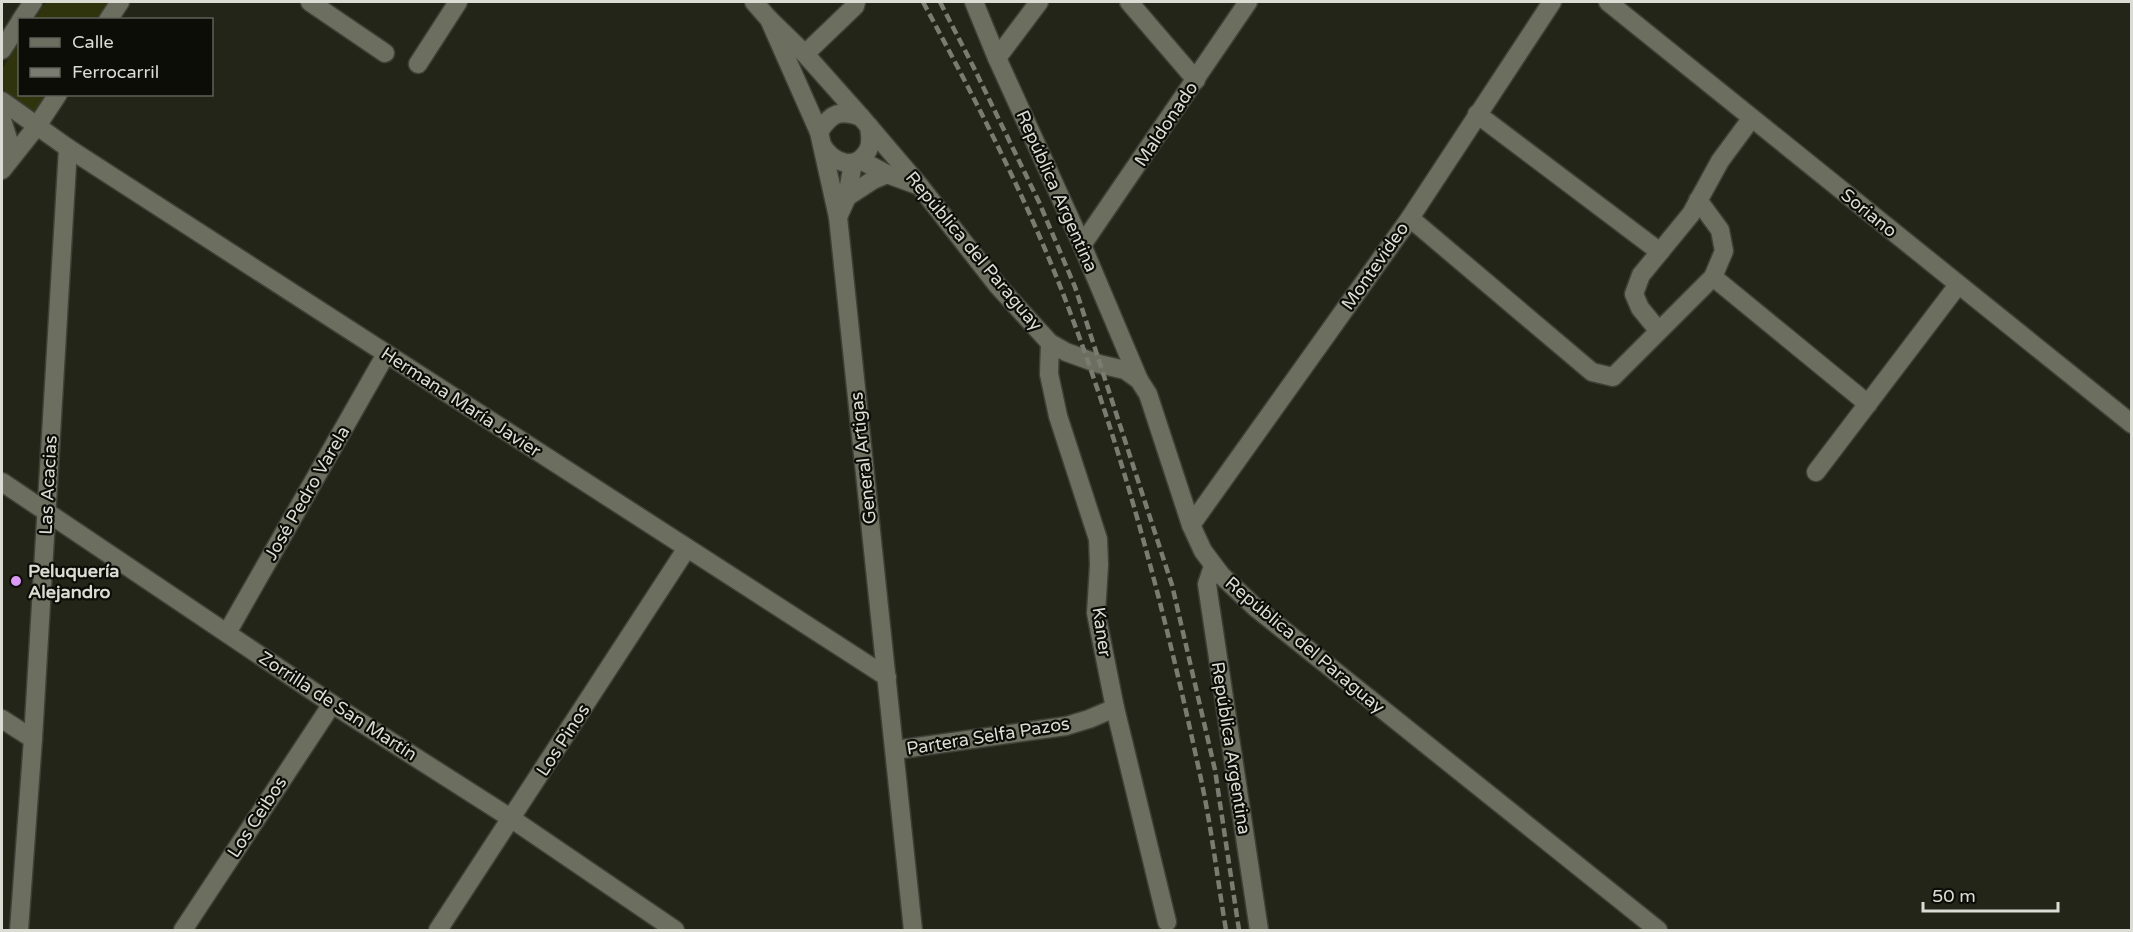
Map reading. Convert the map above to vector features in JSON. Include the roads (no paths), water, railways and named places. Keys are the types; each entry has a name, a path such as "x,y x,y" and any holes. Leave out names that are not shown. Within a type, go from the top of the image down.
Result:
{"street":[{"path":"22,18 33,2"},
{"path":"109,18 120,2"},
{"path":"309,2 385,53"},
{"path":"418,64 458,2"},
{"name":"General Artigas","path":"754,2 769,19 820,139 838,217 913,930"},
{"path":"806,54 855,6 856,2"},
{"name":"República Argentina","path":"974,2 997,58 1083,245 1139,381"},
{"path":"997,58 1039,2"},
{"path":"1128,2 1196,80"},
{"name":"Maldonado","path":"1083,245 1248,2"},
{"name":"Montevideo","path":"1191,525 1410,218 1552,2"},
{"name":"Soriano","path":"1608,2 2132,424"},
{"name":"República del Paraguay","path":"769,19 806,54 865,122 919,185 998,286 1050,343 1066,352 1099,364 1125,370 1139,381 1148,394 1191,525 1213,566 1237,592 1658,930"},
{"path":"2,50 18,24"},
{"path":"5,164 37,126 57,96"},
{"name":"Hermana María Javier","path":"2,101 68,148 887,677"},
{"path":"838,217 847,197 857,162 869,150 871,139 865,122 849,112 836,114 826,121 820,139 828,156 840,162 857,162 919,185"},
{"path":"1477,114 1660,252"},
{"path":"1658,330 1640,308 1634,294 1641,275 1691,214 1720,161 1751,119"},
{"path":"2,120 9,142 5,164"},
{"name":"Las Acacias","path":"19,930 33,740 68,148"},
{"path":"847,197 887,174"},
{"path":"1410,218 1592,372 1613,378 1713,277 1724,251 1720,230 1698,200"},
{"path":"1713,277 1868,404"},
{"path":"1816,472 1958,285"},
{"name":"Kaner","path":"1050,343 1049,374 1058,416 1098,539 1096,613 1115,708 1167,922"},
{"name":"José Pedro Varela","path":"227,633 386,354"},
{"name":"Zorrilla de San Martín","path":"2,482 332,704 512,819 675,930"},
{"name":"Los Pinos","path":"438,930 687,548"},
{"name":"República Argentina","path":"1213,566 1207,584 1259,930"},
{"name":"Los Ceibos","path":"183,930 332,704"},
{"name":"Partera Selfa Pazos","path":"895,750 1066,726 1115,708"},
{"path":"2,719 33,740"}],"railway":[{"path":"923,2 979,108 1031,217 1062,291 1104,408 1140,528 1186,709 1207,810 1226,930"},
{"path":"940,2 1039,202 1075,287 1172,585 1215,770 1239,930"}],"place":[{"name":"Peluquería Alejandro","path":"16,581"}]}
